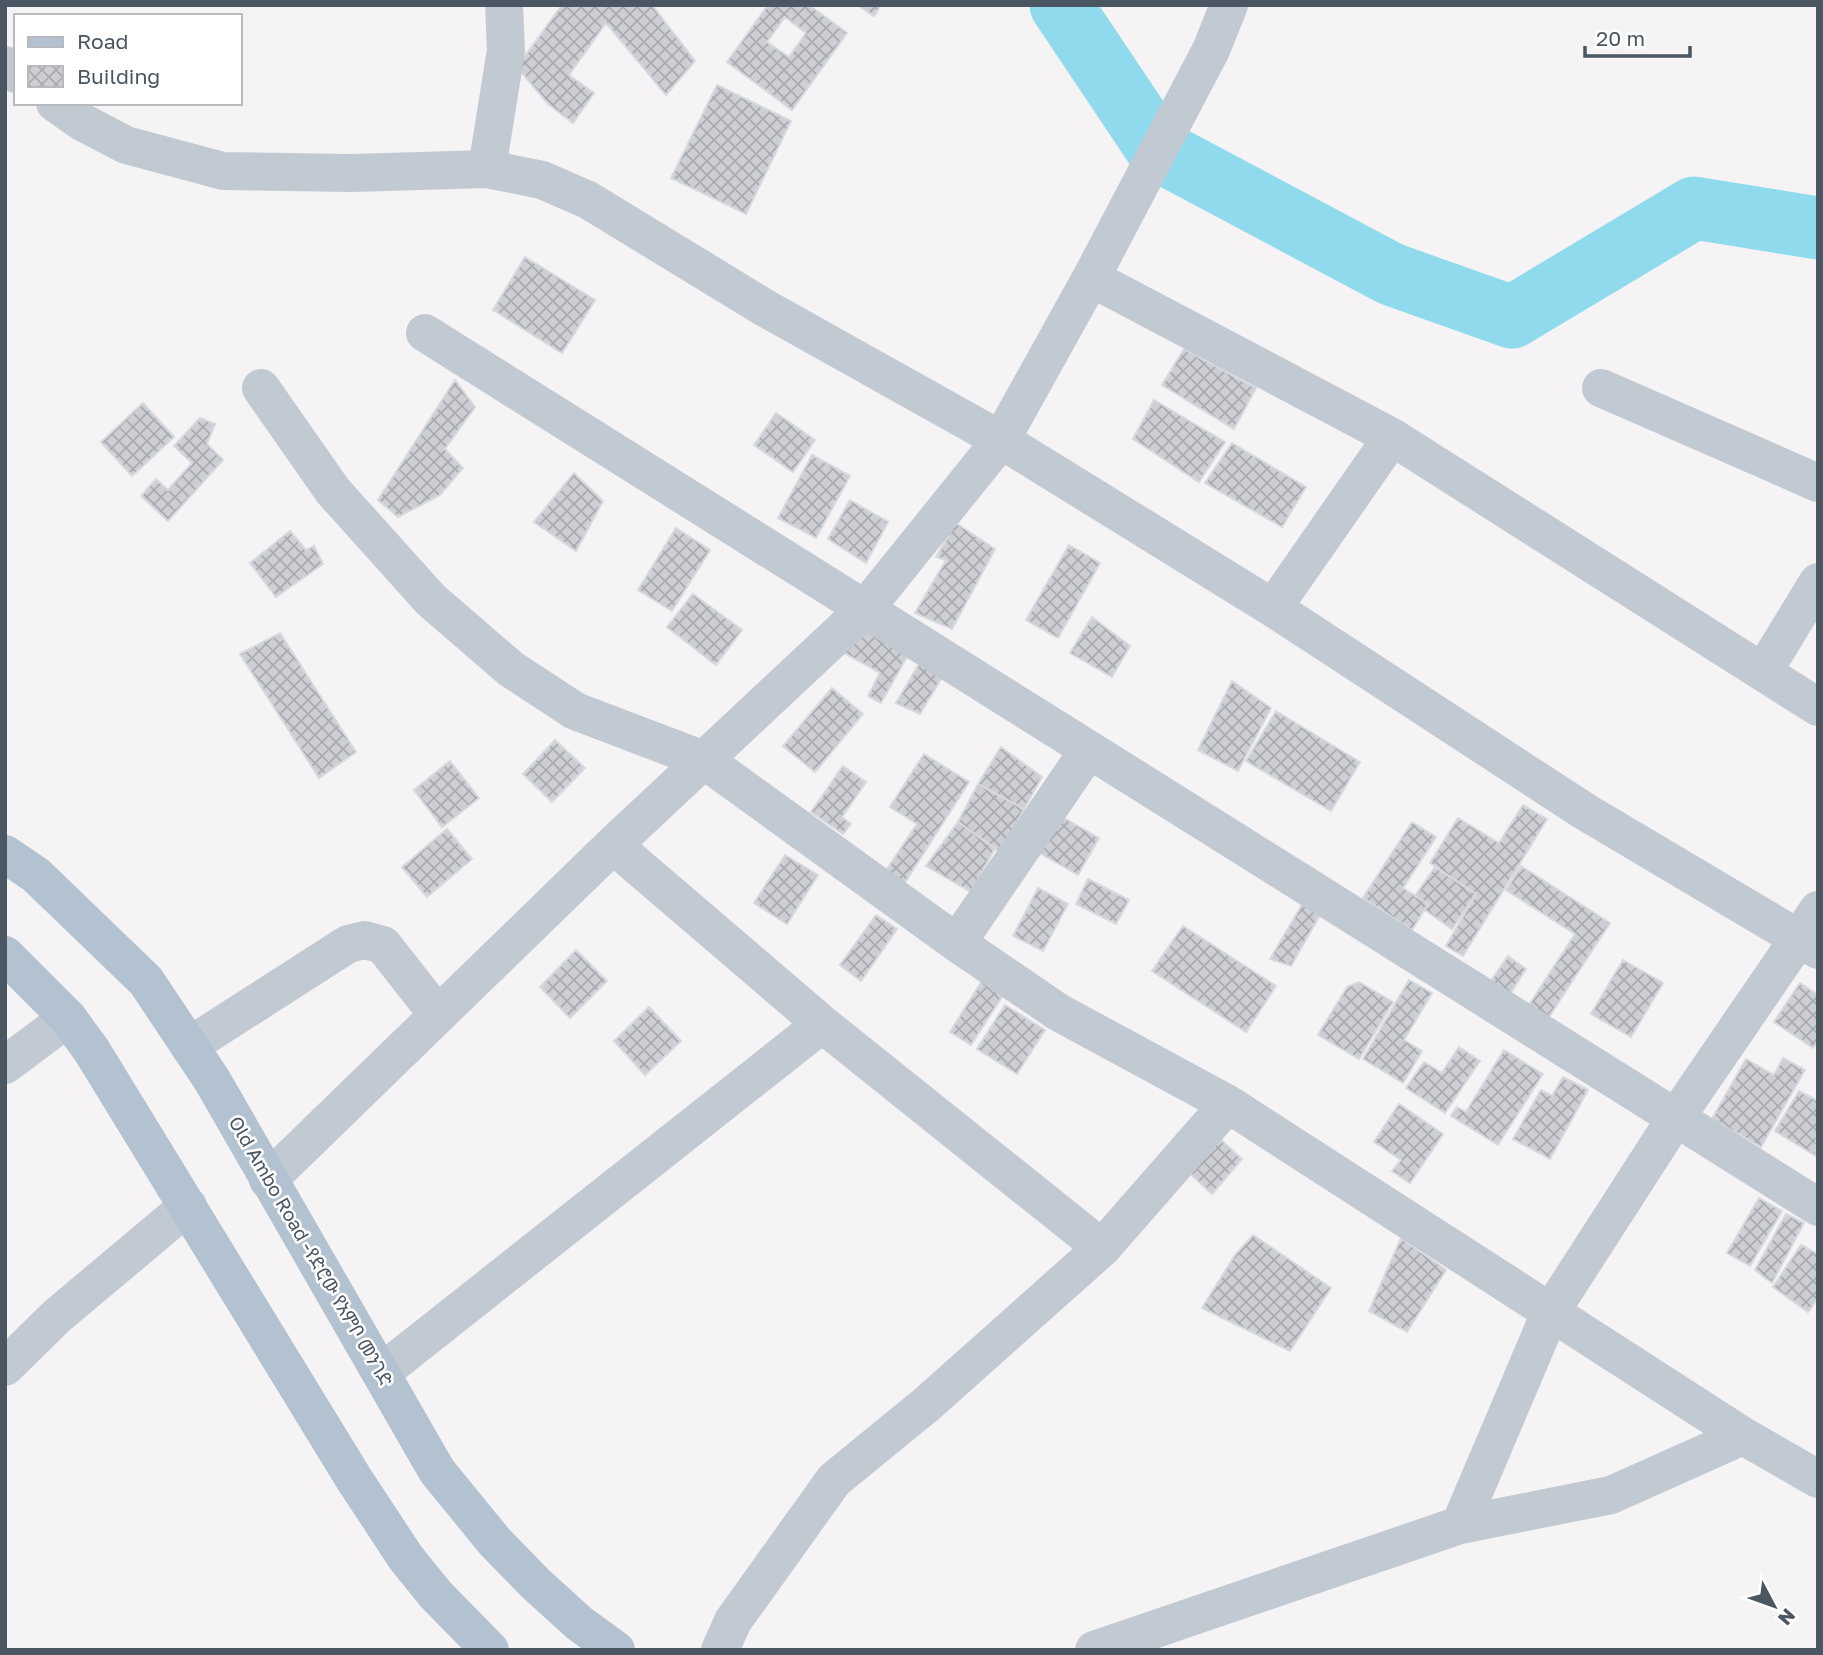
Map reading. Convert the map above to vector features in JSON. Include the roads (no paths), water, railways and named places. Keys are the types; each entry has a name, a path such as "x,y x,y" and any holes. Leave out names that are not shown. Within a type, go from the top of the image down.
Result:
{"main road":[{"name":"Old Ambo Road -የድሮው የአምቦ መንገድ","path":"5,854 36,874 146,981 212,1080 437,1471 495,1542 579,1623 616,1650"},
{"path":"5,955 68,1018 124,1099 354,1479 406,1558 436,1595 490,1650"}],"street":[{"path":"487,169 506,50 504,5"},
{"path":"268,1180 613,845 865,609 1002,440 1211,50 1229,5"},
{"path":"58,105 82,122 126,145 223,172 351,173 487,169 542,180 589,200 765,307 1002,440 1273,608 1584,811 1812,933 1675,1119 1550,1313 1460,1525"},
{"path":"1091,278 1392,437 1818,707"},
{"path":"425,333 1818,1207"},
{"path":"261,388 333,491 431,600 511,669 575,711 704,760 957,943 1058,1012 1228,1104 1743,1436 1818,1479"},
{"path":"1601,388 1818,483"},
{"path":"1273,608 1392,437"},
{"path":"1763,672 1818,582"},
{"path":"957,943 1088,751"},
{"path":"613,845 822,1024 1102,1248"},
{"path":"189,1046 348,944 365,940 383,945 438,1015"},
{"path":"5,1065 68,1018"},
{"path":"382,1373 822,1024"},
{"path":"720,1650 733,1621 834,1480 928,1404 1102,1248 1228,1104"},
{"path":"5,1367 57,1316 188,1206"},
{"path":"1094,1650 1460,1525 1611,1495 1743,1436"}],"waterway":[{"path":"1061,5 1158,150 1391,274 1512,317 1694,208 1818,228"}]}
